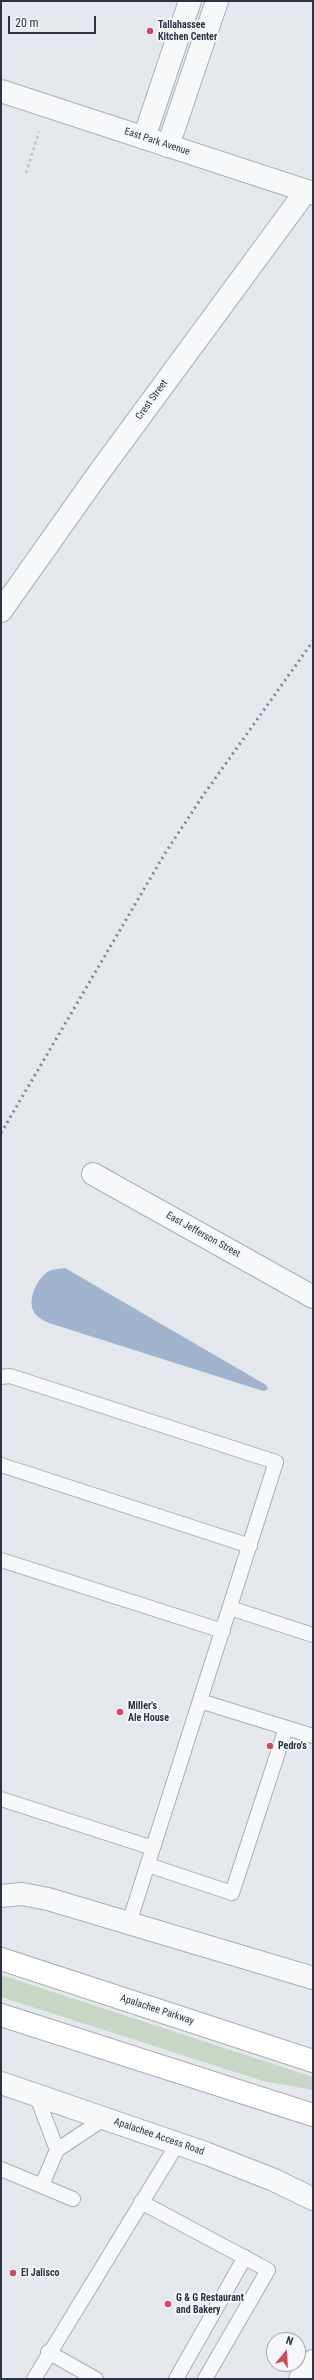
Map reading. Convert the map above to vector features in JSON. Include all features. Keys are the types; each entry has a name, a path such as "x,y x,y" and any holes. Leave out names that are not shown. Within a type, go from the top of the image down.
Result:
{"main road":[{"name":"Apalachee Parkway","path":"1,1959 313,2061"},
{"path":"1,2015 313,2115"}],"street":[{"path":"144,138 190,1"},
{"path":"168,146 217,1"},
{"name":"East Park Avenue","path":"1,92 310,192"},
{"name":"Crest Street","path":"1,611 98,474 310,192"},
{"name":"East Jefferson Street","path":"93,1174 313,1297"},
{"path":"1,1896 35,1896 313,1978"},
{"name":"Apalachee Access Road","path":"1,2083 37,2097 178,2143 274,2180 313,2199"},
{"path":"300,2379 313,2361"}],"lane":[{"path":"1,1376 10,1376 276,1462 129,1923"},
{"path":"1,1465 250,1546"},
{"path":"1,1560 222,1631"},
{"path":"230,1608 313,1635"},
{"path":"200,1701 313,1736"},
{"path":"148,1865 232,1893 286,1728"},
{"path":"1,1799 153,1848"},
{"path":"37,2097 57,2150"},
{"path":"42,2185 57,2150 105,2118"},
{"path":"34,2379 48,2352 178,2143"},
{"path":"1,2169 73,2199"},
{"path":"141,2202 268,2270 205,2379"},
{"path":"176,2379 245,2258"},
{"path":"48,2352 96,2379"}],"path":[{"path":"26,173 39,132"}],"green space":[{"path":"1,1975 313,2077 313,2090 263,2081 1,1997"}],"water":[{"path":"65,1268 266,1385 268,1389 264,1391 257,1389 49,1323 42,1319 36,1315 33,1310 32,1297 34,1291 40,1279 49,1271"}],"railway":[{"path":"1,1133 164,855 202,797 313,641"}],"place":[{"name":"Tallahassee Kitchen Center","path":"150,31"},
{"name":"Miller's Ale House","path":"120,1712"},
{"name":"Pedro's","path":"270,1746"},
{"name":"El Jalisco","path":"13,2273"},
{"name":"G & G Restaurant and Bakery","path":"168,2304"}]}
